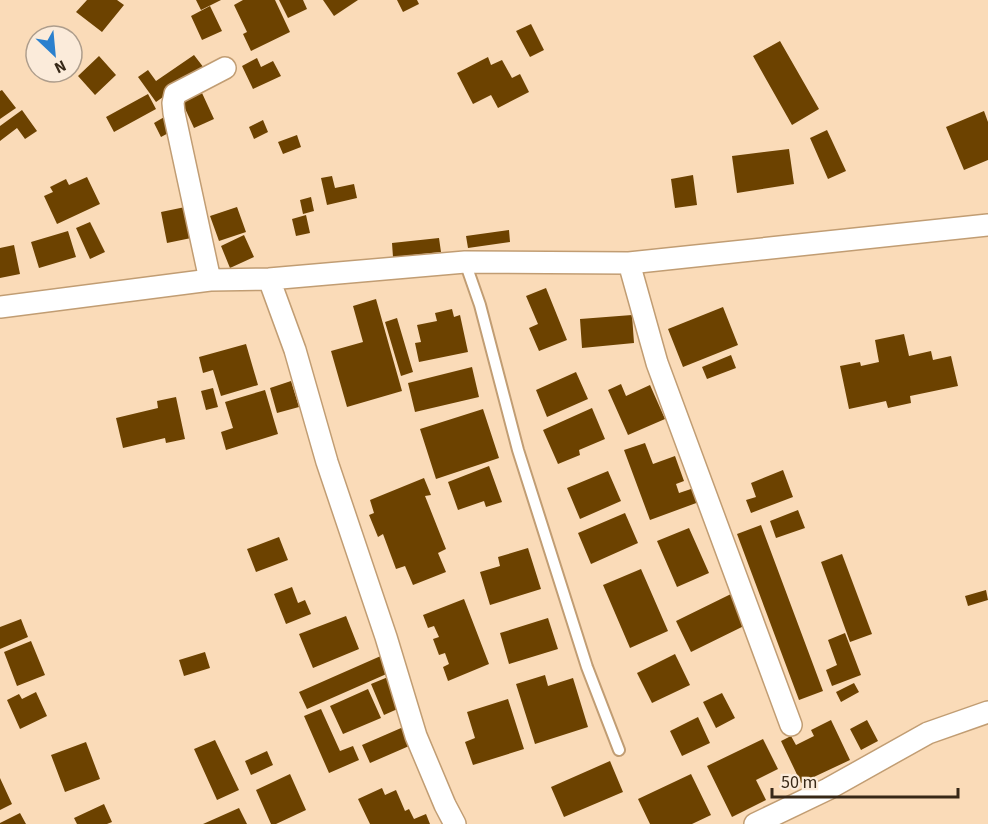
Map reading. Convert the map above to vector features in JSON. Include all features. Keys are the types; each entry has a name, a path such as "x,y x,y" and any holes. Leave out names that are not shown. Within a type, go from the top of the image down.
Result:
{"street":[{"path":"210,280 173,102 175,94 225,68"},
{"path":"0,307 210,280 269,279 465,262 629,263 988,225"},
{"path":"629,263 657,363 791,725"},
{"path":"269,279 295,350 327,462 386,637 416,736 455,824"},
{"path":"755,824 828,789 928,733 988,712"}],"lane":[{"path":"465,262 480,305 518,450 587,667 619,750"}],"building":[{"path":"87,0 117,0 124,5 102,32 76,12"},
{"path":"196,0 221,0 201,10"},
{"path":"243,0 275,0 290,32 251,51 243,34 247,32 234,5"},
{"path":"279,0 303,0 307,9 288,18"},
{"path":"323,0 358,0 334,16"},
{"path":"397,0 417,0 419,4 403,12"},
{"path":"210,6 222,31 202,40 191,16"},
{"path":"531,24 544,50 530,57 516,31"},
{"path":"780,41 819,109 792,125 753,56"},
{"path":"194,55 204,68 156,102 138,77 148,70 156,81"},
{"path":"99,56 116,75 95,95 84,83 84,70"},
{"path":"488,57 491,65 502,60 512,78 520,74 529,92 498,108 491,95 473,104 457,73"},
{"path":"257,58 261,67 273,61 281,76 253,89 242,66"},
{"path":"2,90 16,108 0,119 0,91"},
{"path":"202,93 214,119 194,128 182,102"},
{"path":"148,94 156,109 114,132 106,117"},
{"path":"22,110 37,131 25,139 17,128 0,141 0,126"},
{"path":"984,111 988,122 988,160 964,170 946,127"},
{"path":"166,116 174,130 161,137 154,123"},
{"path":"263,120 268,132 254,139 249,127"},
{"path":"827,130 846,171 828,179 810,138"},
{"path":"297,135 301,147 283,154 278,142"},
{"path":"789,149 794,184 737,193 732,156"},
{"path":"693,175 697,205 675,208 671,179"},
{"path":"332,176 335,188 354,184 357,198 327,205 321,178"},
{"path":"87,177 100,204 57,224 44,196 53,192 50,187 66,179 69,185"},
{"path":"311,197 314,211 303,214 300,200"},
{"path":"190,206 196,237 167,243 161,212"},
{"path":"237,207 246,232 219,241 210,216"},
{"path":"306,215 310,233 296,236 292,219"},
{"path":"90,222 105,252 90,259 76,228"},
{"path":"509,230 510,242 468,248 466,236"},
{"path":"68,231 76,257 39,268 31,242"},
{"path":"244,235 254,257 230,268 221,246"},
{"path":"439,238 441,252 393,257 392,243"},
{"path":"14,245 20,274 0,278 0,248"},
{"path":"546,288 567,340 539,351 529,328 538,324 526,296"},
{"path":"376,299 402,391 347,407 331,351 363,342 353,306"},
{"path":"723,307 738,345 683,367 668,329"},
{"path":"452,309 454,317 460,315 468,352 419,362 415,343 421,342 417,325 437,321 435,313"},
{"path":"632,315 634,343 582,348 580,319"},
{"path":"397,318 413,372 401,376 385,322"},
{"path":"904,334 909,356 931,351 933,360 951,356 958,386 910,396 911,403 888,408 886,401 849,409 840,366 860,362 861,366 879,362 875,340"},
{"path":"246,344 258,385 221,396 213,370 203,373 199,357"},
{"path":"731,355 736,368 707,379 702,367"},
{"path":"472,367 479,397 415,412 408,383"},
{"path":"576,372 588,399 547,417 536,390"},
{"path":"291,381 299,407 277,413 270,388"},
{"path":"621,384 626,396 650,385 665,419 628,435 608,390"},
{"path":"213,388 218,407 206,410 201,391"},
{"path":"265,390 278,434 226,450 221,432 233,428 225,402"},
{"path":"176,397 185,439 166,443 165,438 123,448 116,418 158,408 157,401"},
{"path":"592,408 605,439 579,450 580,455 558,464 543,430"},
{"path":"483,409 499,458 436,479 420,429"},
{"path":"645,443 653,464 675,456 684,481 676,484 679,493 694,488 699,502 650,520 624,450"},
{"path":"489,466 502,502 486,507 484,501 458,510 448,482"},
{"path":"783,470 793,497 751,513 746,500 756,497 751,483"},
{"path":"608,471 621,501 580,519 567,488"},
{"path":"424,478 431,495 425,496 446,549 438,553 446,572 413,585 405,566 396,569 383,534 378,537 369,515 374,513 370,500"},
{"path":"798,510 805,528 776,538 770,521"},
{"path":"625,513 638,543 591,564 578,533"},
{"path":"761,525 823,691 799,700 737,534"},
{"path":"689,528 709,573 677,587 657,541"},
{"path":"279,537 288,560 256,572 247,549"},
{"path":"528,548 541,589 490,605 480,572 500,566 498,557"},
{"path":"842,554 872,634 850,642 821,562"},
{"path":"641,569 668,631 630,648 603,585"},
{"path":"292,587 298,603 305,600 311,614 286,624 274,594"},
{"path":"986,590 988,600 968,606 965,596"},
{"path":"733,593 748,624 691,652 676,621"},
{"path":"464,599 489,664 448,681 443,667 449,664 445,653 439,655 433,639 439,637 434,626 428,628 423,615"},
{"path":"346,616 359,649 313,668 299,634"},
{"path":"548,618 558,649 509,664 500,633"},
{"path":"21,619 28,637 0,649 0,627"},
{"path":"845,633 861,675 832,686 826,670 837,665 828,640"},
{"path":"31,641 45,675 17,686 4,652"},
{"path":"205,652 210,668 184,676 179,660"},
{"path":"675,654 690,685 652,703 637,673"},
{"path":"383,655 391,672 307,709 299,692"},
{"path":"545,675 548,686 573,678 588,727 535,744 516,684"},
{"path":"388,677 402,707 384,715 371,684"},
{"path":"854,683 859,692 841,702 836,692"},
{"path":"368,689 381,718 343,734 330,706"},
{"path":"36,692 47,716 20,729 7,700 19,694 22,699"},
{"path":"722,693 735,718 716,728 703,702"},
{"path":"508,699 524,749 473,765 465,742 475,738 467,712"},
{"path":"321,709 340,751 353,746 359,760 329,773 304,716"},
{"path":"698,717 710,743 682,756 670,731"},
{"path":"831,720 850,760 801,783 781,741 791,736 796,745 814,736 811,730"},
{"path":"867,720 878,741 861,750 850,729"},
{"path":"408,725 416,743 370,763 362,745"},
{"path":"763,739 778,769 756,780 766,800 732,817 707,766"},
{"path":"215,740 239,790 217,800 194,749"},
{"path":"86,742 100,779 65,792 51,755"},
{"path":"267,751 273,765 251,775 245,761"},
{"path":"610,761 623,792 564,817 551,787"},
{"path":"290,774 306,810 276,824 271,824 256,790"},
{"path":"691,774 711,815 692,824 650,824 638,799"},
{"path":"0,778 12,804 0,810"},
{"path":"382,788 385,795 396,790 405,811 409,809 414,819 426,814 430,824 370,824 358,799"},
{"path":"104,804 112,822 77,824 74,818"},
{"path":"239,808 247,824 203,824"},
{"path":"20,813 26,824 0,824 0,823"}]}
